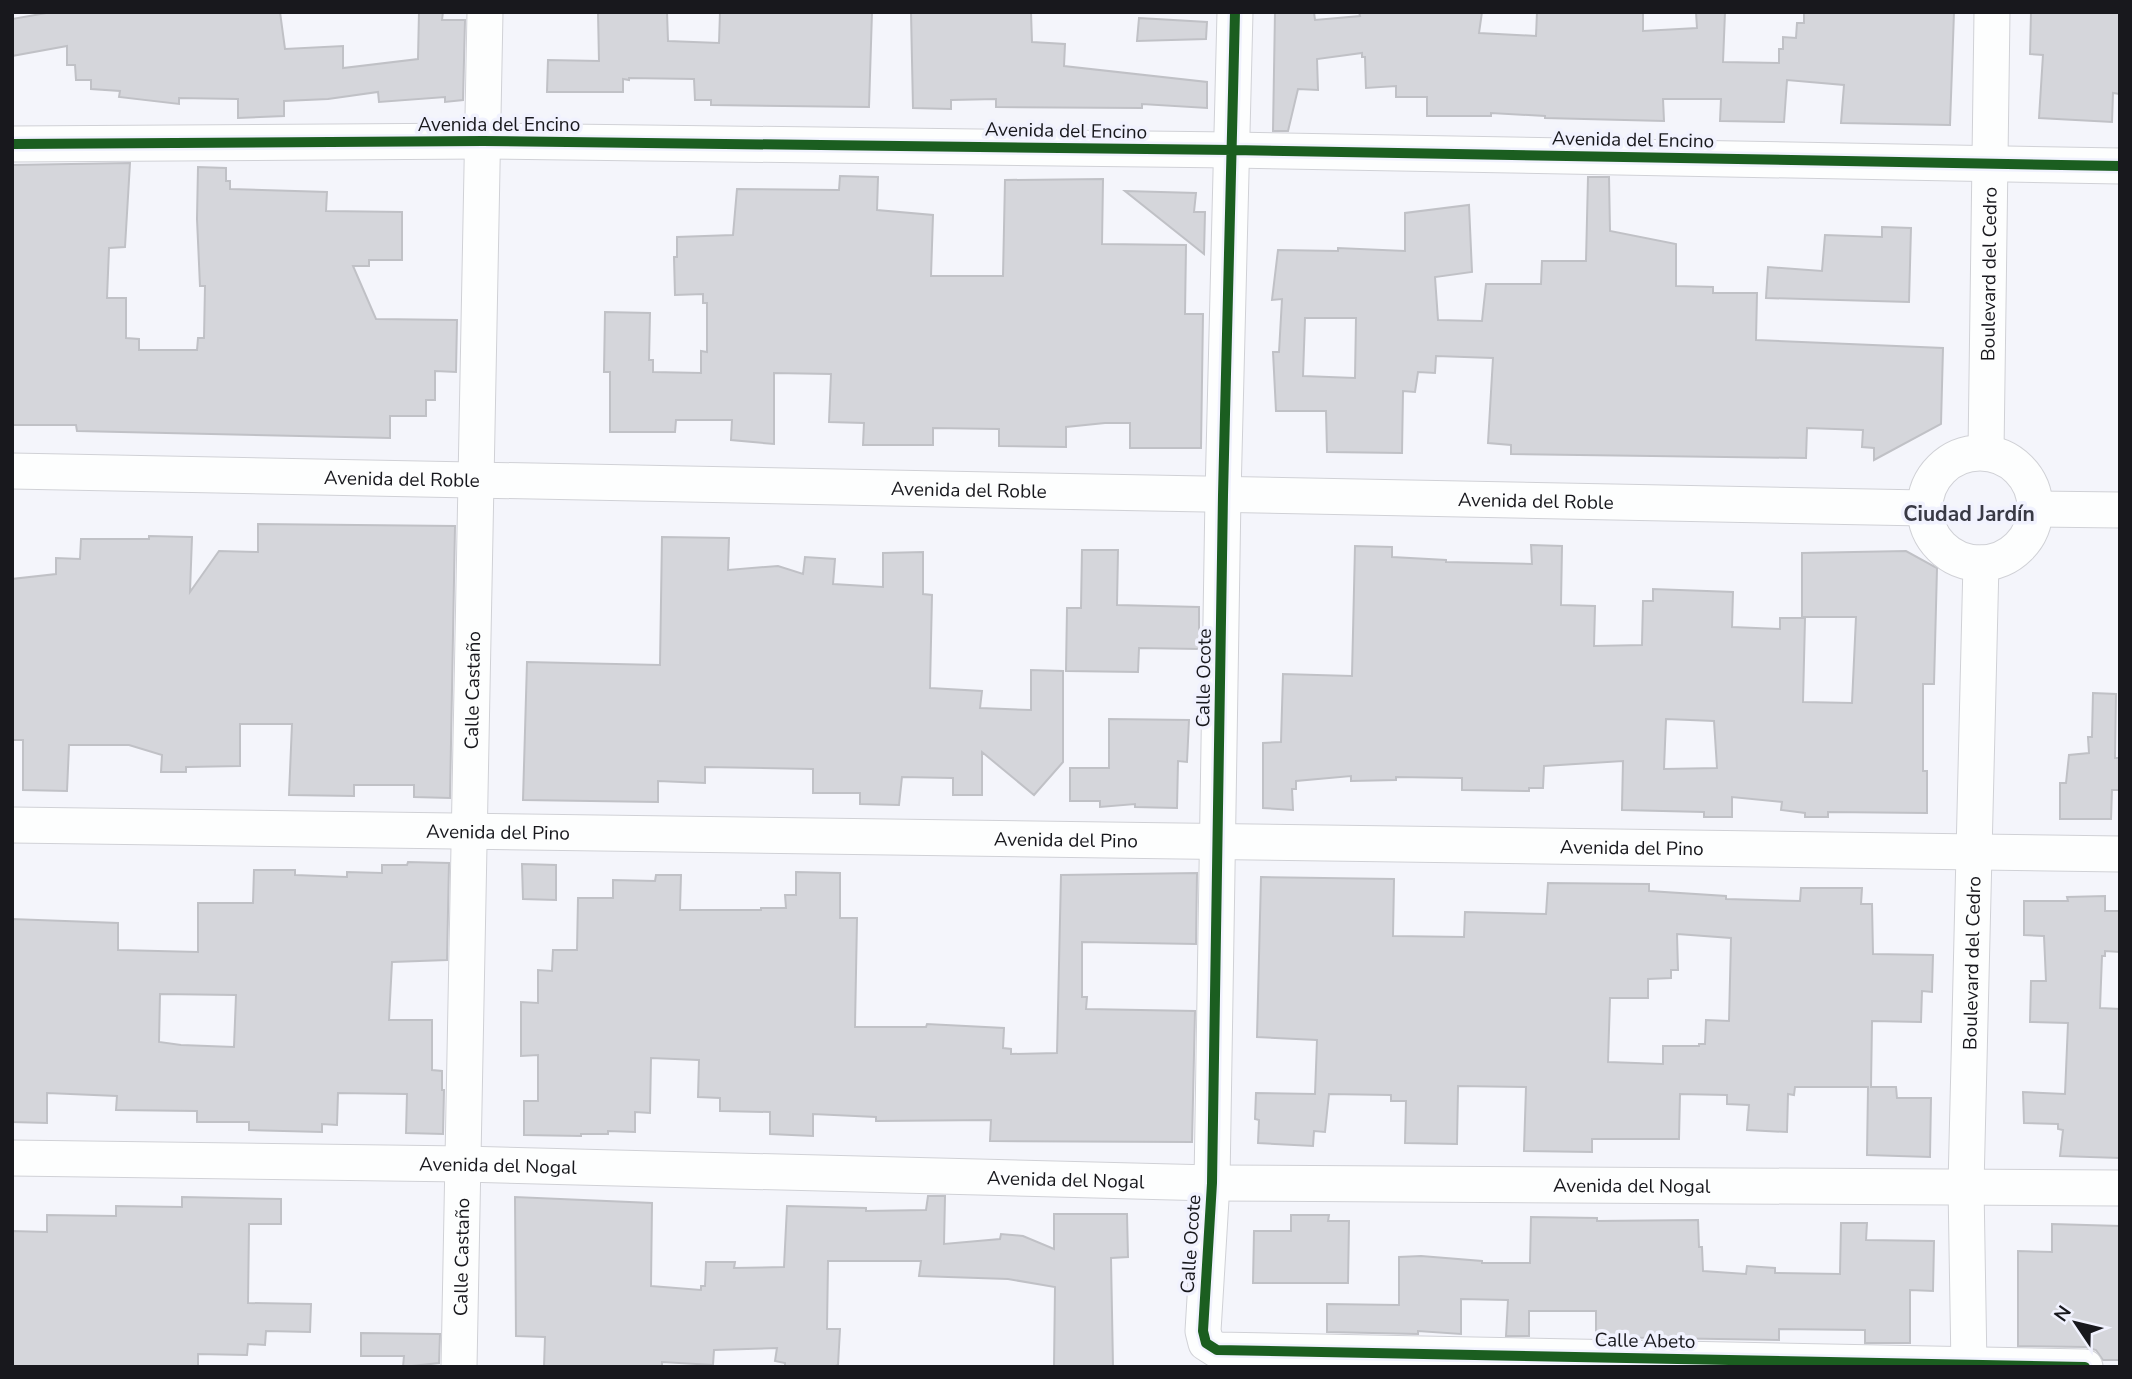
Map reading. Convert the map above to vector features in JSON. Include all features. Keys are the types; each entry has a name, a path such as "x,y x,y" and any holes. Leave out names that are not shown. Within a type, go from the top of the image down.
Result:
{"street":[{"name":"Calle Castaño","path":"459,1367 485,12"},
{"name":"Calle Ocote","path":"1206,1343 1203,1331 1212,1182 1223,495 1235,12"},
{"name":"Boulevard del Cedro","path":"1986,452 1992,12"},
{"name":"Avenida del Encino","path":"12,144 483,141 1232,150 2120,166"},
{"path":"1986,452 2005,458 2022,471 2033,489 2036,509 2031,530 2020,547 2002,559 1981,563 1964,561 1948,553 1936,541 1928,526 1925,508 1928,490 1937,474 1950,461 1968,454 1986,452"},
{"name":"Avenida del Roble","path":"12,471 1925,508"},
{"path":"2036,509 2120,510"},
{"name":"Boulevard del Cedro","path":"1969,1365 1966,1186 1981,563"},
{"name":"Avenida del Pino","path":"12,825 2120,854"},
{"name":"Avenida del Nogal","path":"12,1158 463,1164 1212,1182 2120,1188"},
{"name":"Calle Abeto","path":"1206,1343 1217,1350 2085,1367"}],"building":[{"path":"52,12 280,12 285,49 343,46 343,68 418,59 419,12 443,12 442,20 465,20 463,100 445,102 445,97 379,102 378,92 328,99 284,101 284,116 238,118 238,99 179,98 179,104 119,97 120,91 91,89 91,80 76,80 75,65 67,65 67,46 12,56 12,19"},
{"path":"598,12 667,12 668,41 719,43 720,12 872,12 869,107 711,105 711,100 695,100 694,79 629,78 623,79 623,92 547,92 548,60 599,61"},
{"path":"911,12 1031,12 1032,42 1065,44 1064,66 1207,82 1207,108 1142,104 1142,108 996,107 996,99 951,100 951,109 913,108"},
{"path":"1275,12 1314,12 1315,20 1360,16 1359,12 1482,12 1479,33 1536,36 1537,12 1643,12 1643,31 1697,28 1696,12 1725,12 1723,62 1779,63 1779,49 1783,49 1783,37 1796,38 1797,23 1804,23 1804,12 1954,12 1950,125 1841,123 1844,85 1787,80 1784,122 1720,121 1721,99 1663,99 1664,121 1545,118 1491,113 1491,116 1427,116 1427,97 1396,97 1396,86 1366,88 1365,57 1362,57 1362,53 1317,59 1318,90 1298,89 1288,131 1273,131"},
{"path":"2031,12 2120,12 2120,94 2113,93 2112,122 2039,118 2043,55 2030,54"},
{"path":"1139,18 1207,22 1206,39 1137,41"},
{"path":"130,163 125,247 109,248 107,298 126,298 126,338 139,339 139,350 197,350 198,338 204,338 205,286 200,286 197,219 198,167 226,168 226,181 230,181 230,189 327,192 326,211 402,212 402,260 369,260 369,266 353,266 376,319 457,320 456,372 435,371 435,400 426,400 426,416 390,416 390,438 77,431 76,425 12,425 12,165"},
{"path":"840,176 878,177 877,210 933,215 931,276 1003,276 1005,180 1103,179 1102,244 1186,245 1185,314 1203,314 1201,448 1130,448 1130,423 1066,427 1066,447 999,446 999,429 933,428 933,445 863,445 864,423 829,422 831,374 774,373 774,444 731,440 732,420 676,420 675,432 610,432 610,372 604,372 605,312 650,313 649,360 653,360 653,372 701,373 701,351 707,352 707,303 703,303 703,294 675,295 674,257 677,257 677,237 733,235 737,189 839,190"},
{"path":"1588,177 1609,177 1610,231 1676,244 1676,286 1713,287 1713,293 1757,293 1756,340 1943,348 1941,424 1874,460 1874,448 1862,447 1863,430 1807,428 1806,458 1511,454 1511,445 1488,443 1493,358 1436,356 1435,373 1418,372 1415,392 1403,391 1402,453 1327,452 1326,411 1276,411 1273,352 1279,352 1282,299 1272,300 1278,250 1338,251 1338,248 1405,251 1405,213 1469,205 1472,272 1435,277 1438,320 1482,321 1486,284 1541,284 1542,261 1586,261","holes":["1305,318 1356,318 1355,378 1303,376"]},
{"path":"1125,191 1196,193 1194,212 1205,212 1204,254"},
{"path":"1882,227 1911,228 1909,302 1766,298 1768,267 1822,271 1825,235 1882,237"},
{"path":"258,524 455,526 450,798 414,797 414,785 354,785 354,796 289,795 292,724 240,724 240,766 186,767 186,772 161,772 162,755 129,745 69,745 67,791 23,790 23,740 12,740 12,579 56,574 56,558 80,559 81,539 192,537 190,592 219,551 258,552"},
{"path":"662,537 729,538 728,570 778,566 803,574 805,557 835,559 833,584 883,587 883,553 923,552 923,594 932,595 930,688 982,691 980,708 1031,710 1031,670 1063,671 1063,762 1034,795 982,752 982,795 953,795 953,778 902,777 899,805 860,804 860,793 813,793 813,769 705,767 705,783 658,781 658,802 523,800 527,662 660,665"},
{"path":"1531,545 1562,546 1561,605 1595,606 1594,646 1642,645 1643,601 1653,601 1653,589 1733,592 1732,627 1780,629 1780,618 1805,618 1803,702 1852,703 1856,617 1802,617 1802,553 1906,551 1937,568 1934,684 1923,684 1923,771 1927,771 1927,813 1828,812 1828,817 1805,817 1805,813 1781,810 1782,802 1732,797 1732,817 1704,817 1704,812 1622,810 1623,761 1544,766 1543,788 1529,788 1529,791 1462,790 1462,778 1396,777 1396,780 1351,781 1351,776 1296,781 1296,789 1292,789 1293,810 1263,808 1263,743 1281,742 1283,674 1352,676 1355,546 1392,547 1392,557 1446,562 1532,564","holes":["1666,719 1714,721 1717,768 1664,769"]},
{"path":"1082,550 1118,550 1117,605 1199,607 1199,649 1139,648 1138,672 1066,671 1067,608 1081,608"},
{"path":"2093,693 2116,694 2115,758 2120,758 2120,790 2112,790 2111,819 2060,819 2060,783 2066,783 2069,755 2089,753"},
{"path":"1109,719 1189,720 1187,762 1178,761 1177,808 1135,807 1135,804 1100,807 1100,801 1070,801 1070,768 1109,768"},
{"path":"408,862 449,863 447,960 392,962 389,1020 432,1020 432,1070 442,1071 444,1090 443,1134 406,1133 407,1094 338,1093 337,1125 322,1124 322,1132 249,1130 249,1122 197,1122 197,1111 116,1110 117,1096 47,1093 47,1123 12,1122 12,919 118,923 118,950 198,952 198,903 253,903 254,870 295,870 295,875 347,877 347,872 382,873 382,865 407,865","holes":["160,994 236,995 234,1047 159,1042"]},
{"path":"522,864 556,865 556,900 523,899"},
{"path":"796,872 840,873 840,918 857,918 855,1027 926,1027 927,1024 1004,1028 1003,1048 1011,1049 1011,1054 1057,1053 1061,875 1197,873 1196,944 1082,942 1082,997 1087,997 1086,1009 1195,1011 1192,1142 990,1141 991,1120 876,1121 876,1117 813,1114 813,1136 770,1134 770,1112 720,1111 720,1098 698,1097 699,1060 651,1058 650,1113 635,1112 635,1132 608,1131 608,1134 581,1136 524,1135 524,1101 538,1101 538,1055 521,1056 521,1002 538,1003 538,970 552,971 553,950 577,950 578,898 613,898 613,880 655,881 656,875 681,875 680,910 786,908 785,895 796,895"},
{"path":"1261,877 1394,879 1393,936 1464,937 1465,912 1546,914 1548,883 1649,884 1649,891 1726,896 1726,899 1800,901 1801,888 1862,888 1861,904 1872,904 1873,954 1933,955 1932,992 1922,991 1921,1022 1872,1021 1871,1087 1896,1087 1897,1098 1931,1098 1930,1157 1867,1155 1868,1087 1795,1087 1794,1095 1788,1094 1787,1132 1747,1130 1749,1105 1727,1104 1727,1095 1680,1094 1679,1139 1592,1139 1592,1152 1524,1151 1526,1087 1458,1086 1457,1144 1405,1143 1406,1101 1391,1101 1391,1095 1329,1094 1325,1132 1314,1131 1313,1146 1258,1143 1256,1093 1315,1094 1317,1040 1257,1037","holes":["1677,934 1731,938 1729,1021 1706,1020 1705,1044 1663,1046 1663,1064 1608,1062 1610,998 1648,998 1648,979 1671,978 1671,970 1678,970"]},
{"path":"2105,896 2105,911 2120,911 2120,952 2105,951 2105,956 2102,956 2100,1008 2120,1009 2120,1158 2060,1156 2063,1130 2058,1129 2058,1124 2024,1123 2023,1092 2065,1094 2068,1023 2030,1022 2031,981 2046,981 2044,936 2024,935 2024,901 2068,901 2067,897"},
{"path":"928,1196 945,1196 944,1244 1000,1239 1001,1234 1023,1236 1054,1249 1054,1214 1127,1214 1128,1257 1111,1258 1113,1367 1054,1367 1055,1287 1008,1279 919,1276 921,1261 828,1261 827,1329 840,1329 838,1365 833,1367 785,1367 785,1363 775,1361 777,1348 714,1350 713,1365 662,1362 662,1367 544,1367 545,1337 516,1336 515,1197 652,1203 651,1286 701,1290 701,1286 705,1286 706,1262 735,1262 734,1268 784,1267 787,1206 866,1208 866,1211 926,1210"},
{"path":"182,1197 281,1199 281,1224 249,1224 248,1303 311,1304 310,1332 266,1331 265,1345 248,1344 247,1355 198,1354 198,1367 12,1367 12,1231 47,1232 47,1215 116,1216 116,1206 182,1207"},
{"path":"1291,1215 1329,1215 1328,1221 1349,1221 1348,1283 1253,1283 1254,1231 1291,1231"},
{"path":"1531,1217 1597,1218 1597,1221 1698,1220 1703,1271 1746,1274 1747,1266 1775,1268 1775,1273 1840,1274 1841,1223 1867,1223 1866,1240 1934,1241 1933,1291 1910,1290 1910,1343 1865,1343 1865,1330 1779,1329 1779,1340 1596,1337 1596,1311 1529,1311 1529,1336 1506,1336 1508,1300 1461,1299 1461,1334 1418,1331 1418,1334 1327,1332 1327,1304 1399,1305 1399,1257 1421,1256 1482,1263 1530,1263"},
{"path":"2052,1224 2120,1226 2120,1360 2103,1360 2096,1350 2086,1347 2018,1346 2018,1251 2052,1252"},
{"path":"361,1333 440,1334 439,1363 403,1367 404,1356 361,1356"}],"cycle path":[{"path":"1235,12 1223,495 1212,1183 1203,1331 1206,1343 1217,1350 2085,1367"},
{"path":"12,144 483,141 1232,150 2120,166"}],"district":[{"name":"Ciudad Jardín","path":"1969,514"}]}
